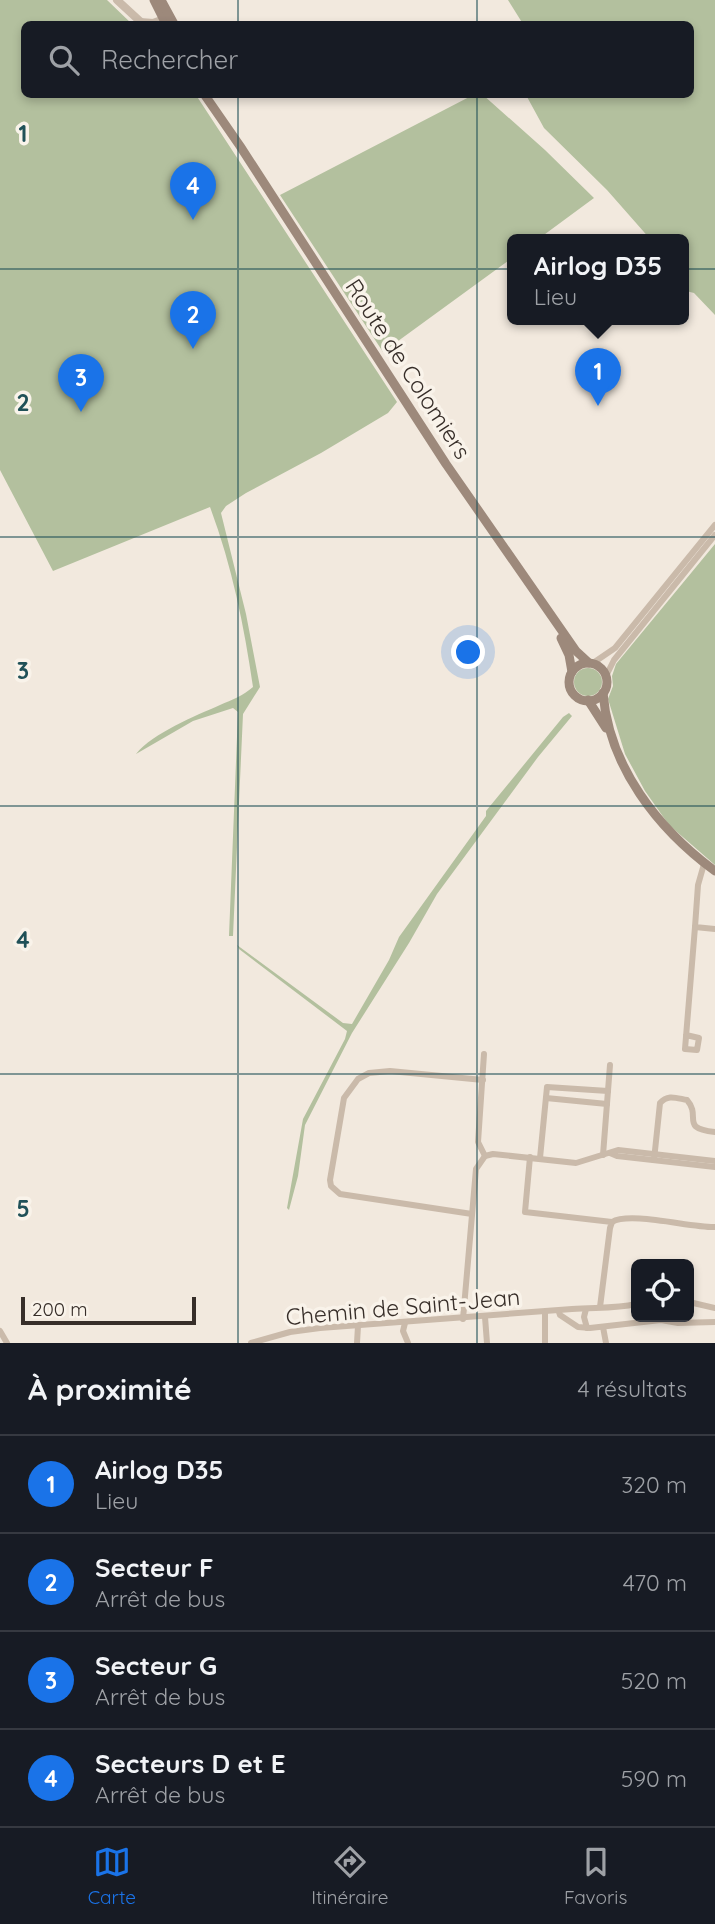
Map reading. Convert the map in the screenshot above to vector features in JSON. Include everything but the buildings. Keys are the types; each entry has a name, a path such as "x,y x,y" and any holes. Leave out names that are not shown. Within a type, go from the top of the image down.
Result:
{"main road":[{"path":"154,0 164,21"},
{"path":"161,0 172,21"},
{"name":"Route de Colomiers","path":"207,98 440,455 576,652 591,663"},
{"name":"Route de Colomiers","path":"213,98 240,146"},
{"name":"Route de Colomiers","path":"549,611 569,655 572,672"},
{"path":"587,701 596,699 606,688 606,676 600,667 591,663 577,667 572,672 572,691 598,713 650,810 670,834 714,871"},
{"path":"603,693 615,742"}],"street":[{"path":"117,0 139,21"},
{"path":"591,663 615,648 715,525"},
{"path":"606,676 614,660 715,535"},
{"path":"686,1035 699,880 704,864"},
{"path":"699,880 714,871"},
{"path":"695,928 715,929"},
{"path":"484,1054 478,1142 485,1156"},
{"path":"606,1154 610,1065"},
{"path":"472,1214 340,1194 331,1186 331,1180 344,1098 358,1079 369,1073 390,1071 483,1080"},
{"path":"540,1158 547,1087 608,1091"},
{"path":"654,1157 660,1103 670,1097 687,1100 691,1104 691,1122 694,1127 715,1132"},
{"path":"546,1098 607,1104"},
{"path":"463,1318 476,1169 485,1156 493,1154 576,1163 606,1154 715,1161"},
{"path":"530,1157 525,1212 612,1222 618,1219 652,1220 715,1227"},
{"path":"654,1157 715,1167"},
{"path":"600,1307 612,1222"},
{"path":"694,1303 715,1308"},
{"name":"Chemin de Saint-Jean","path":"251,1343 290,1332 631,1305"},
{"path":"586,1309 584,1317 587,1328 661,1320 678,1323 715,1322"},
{"path":"545,1312 545,1343"},
{"name":"Chemin de Saint-Jean","path":"559,1312 578,1327 587,1328"},
{"path":"485,1317 487,1343"},
{"path":"405,1323 403,1331 408,1343"},
{"path":"356,1343 358,1326"},
{"path":"604,1326 606,1343"},
{"path":"0,1331 7,1343"}],"green space":[{"path":"0,0 107,0 129,21 21,21 21,98 198,98 397,402 388,413 246,493 226,506 221,513 246,614 260,687 243,714 233,936 229,936 238,712 233,708 193,721 136,754 163,732 238,697 253,687 236,596 210,507 53,571 0,470"},
{"path":"508,0 715,0 715,315 694,293 689,292 689,234 646,234 607,190 544,128 528,98 694,98 694,21 521,21"},
{"path":"467,98 486,98 594,198 545,234 507,234 507,262 383,352 280,195"},
{"path":"715,544 715,865 669,825 645,791 625,754 608,699 616,664"},
{"path":"588,668 598,672 602,682 598,692 588,696 578,692 574,682 578,672"},
{"path":"569,713 572,716 538,757 437,894 352,1033 305,1125 298,1176 289,1210 287,1208 303,1119 347,1031 237,945 343,1023 352,1024 389,960 399,937 486,816 486,811"}],"place":[{"name":"Secteurs D et E","path":"193,220"},
{"name":"Secteur F","path":"193,349"},
{"name":"Airlog D35","path":"598,406"},
{"name":"Secteur G","path":"81,412"}]}
